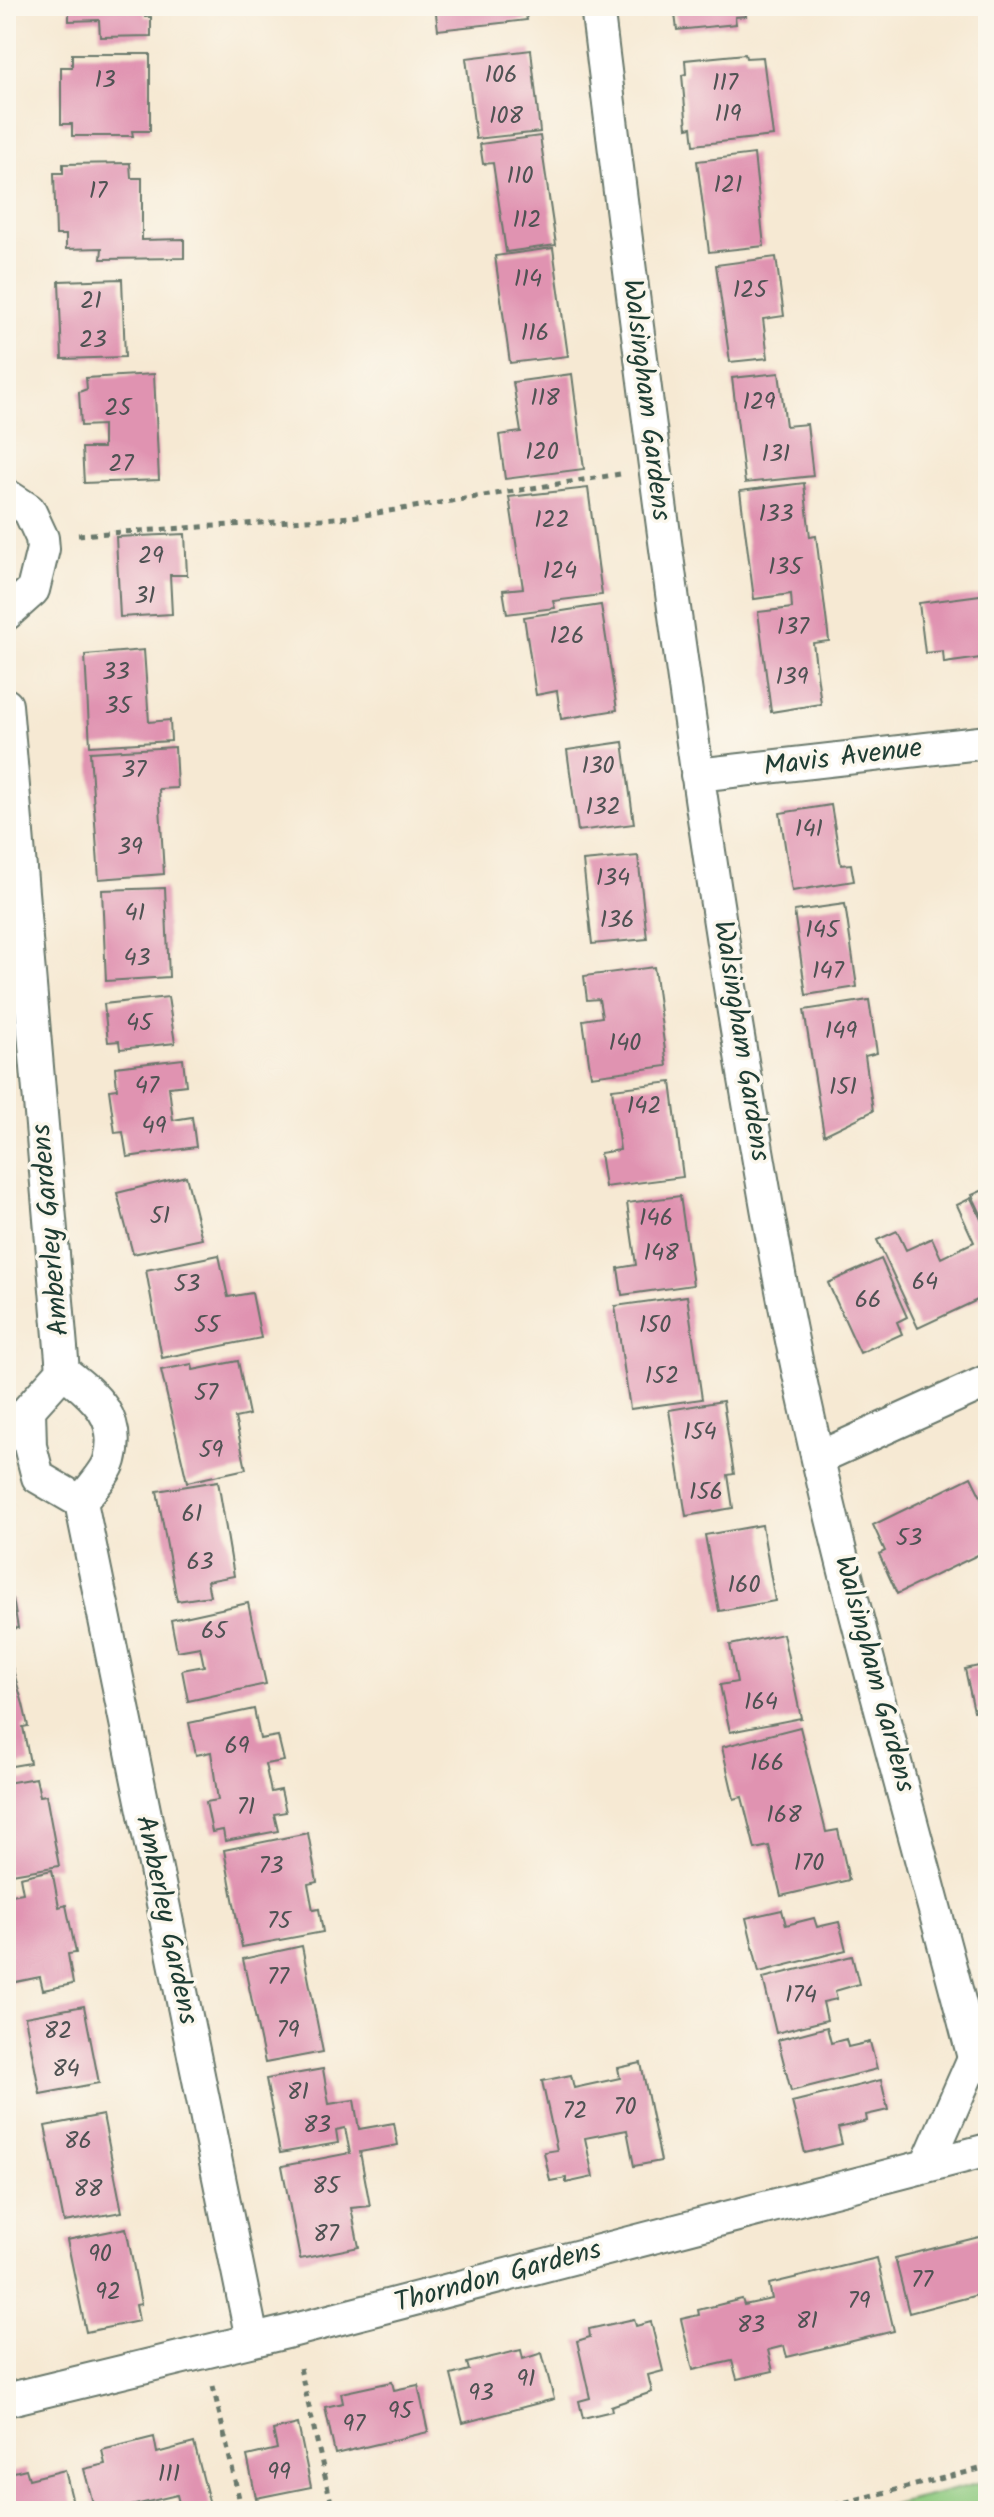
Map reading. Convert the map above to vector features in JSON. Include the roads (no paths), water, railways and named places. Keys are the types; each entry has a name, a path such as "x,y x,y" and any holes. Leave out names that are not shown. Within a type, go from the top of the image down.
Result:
{"street":[{"name":"Walsingham Gardens","path":"597,6 654,469 697,775 780,1275 818,1458 981,2063 927,2165"},
{"path":"6,495 29,510 42,538 33,590 6,614"},
{"name":"Amberley Gardens","path":"6,705 63,1371 29,1409 30,1446 38,1477 81,1502"},
{"name":"Mavis Avenue","path":"697,775 988,742"},
{"name":"Amberley Gardens","path":"63,1371 100,1400 111,1429 110,1461 81,1502 252,2339"},
{"path":"818,1458 988,1381"},
{"name":"Thorndon Gardens","path":"6,2400 291,2331 988,2150"}]}
